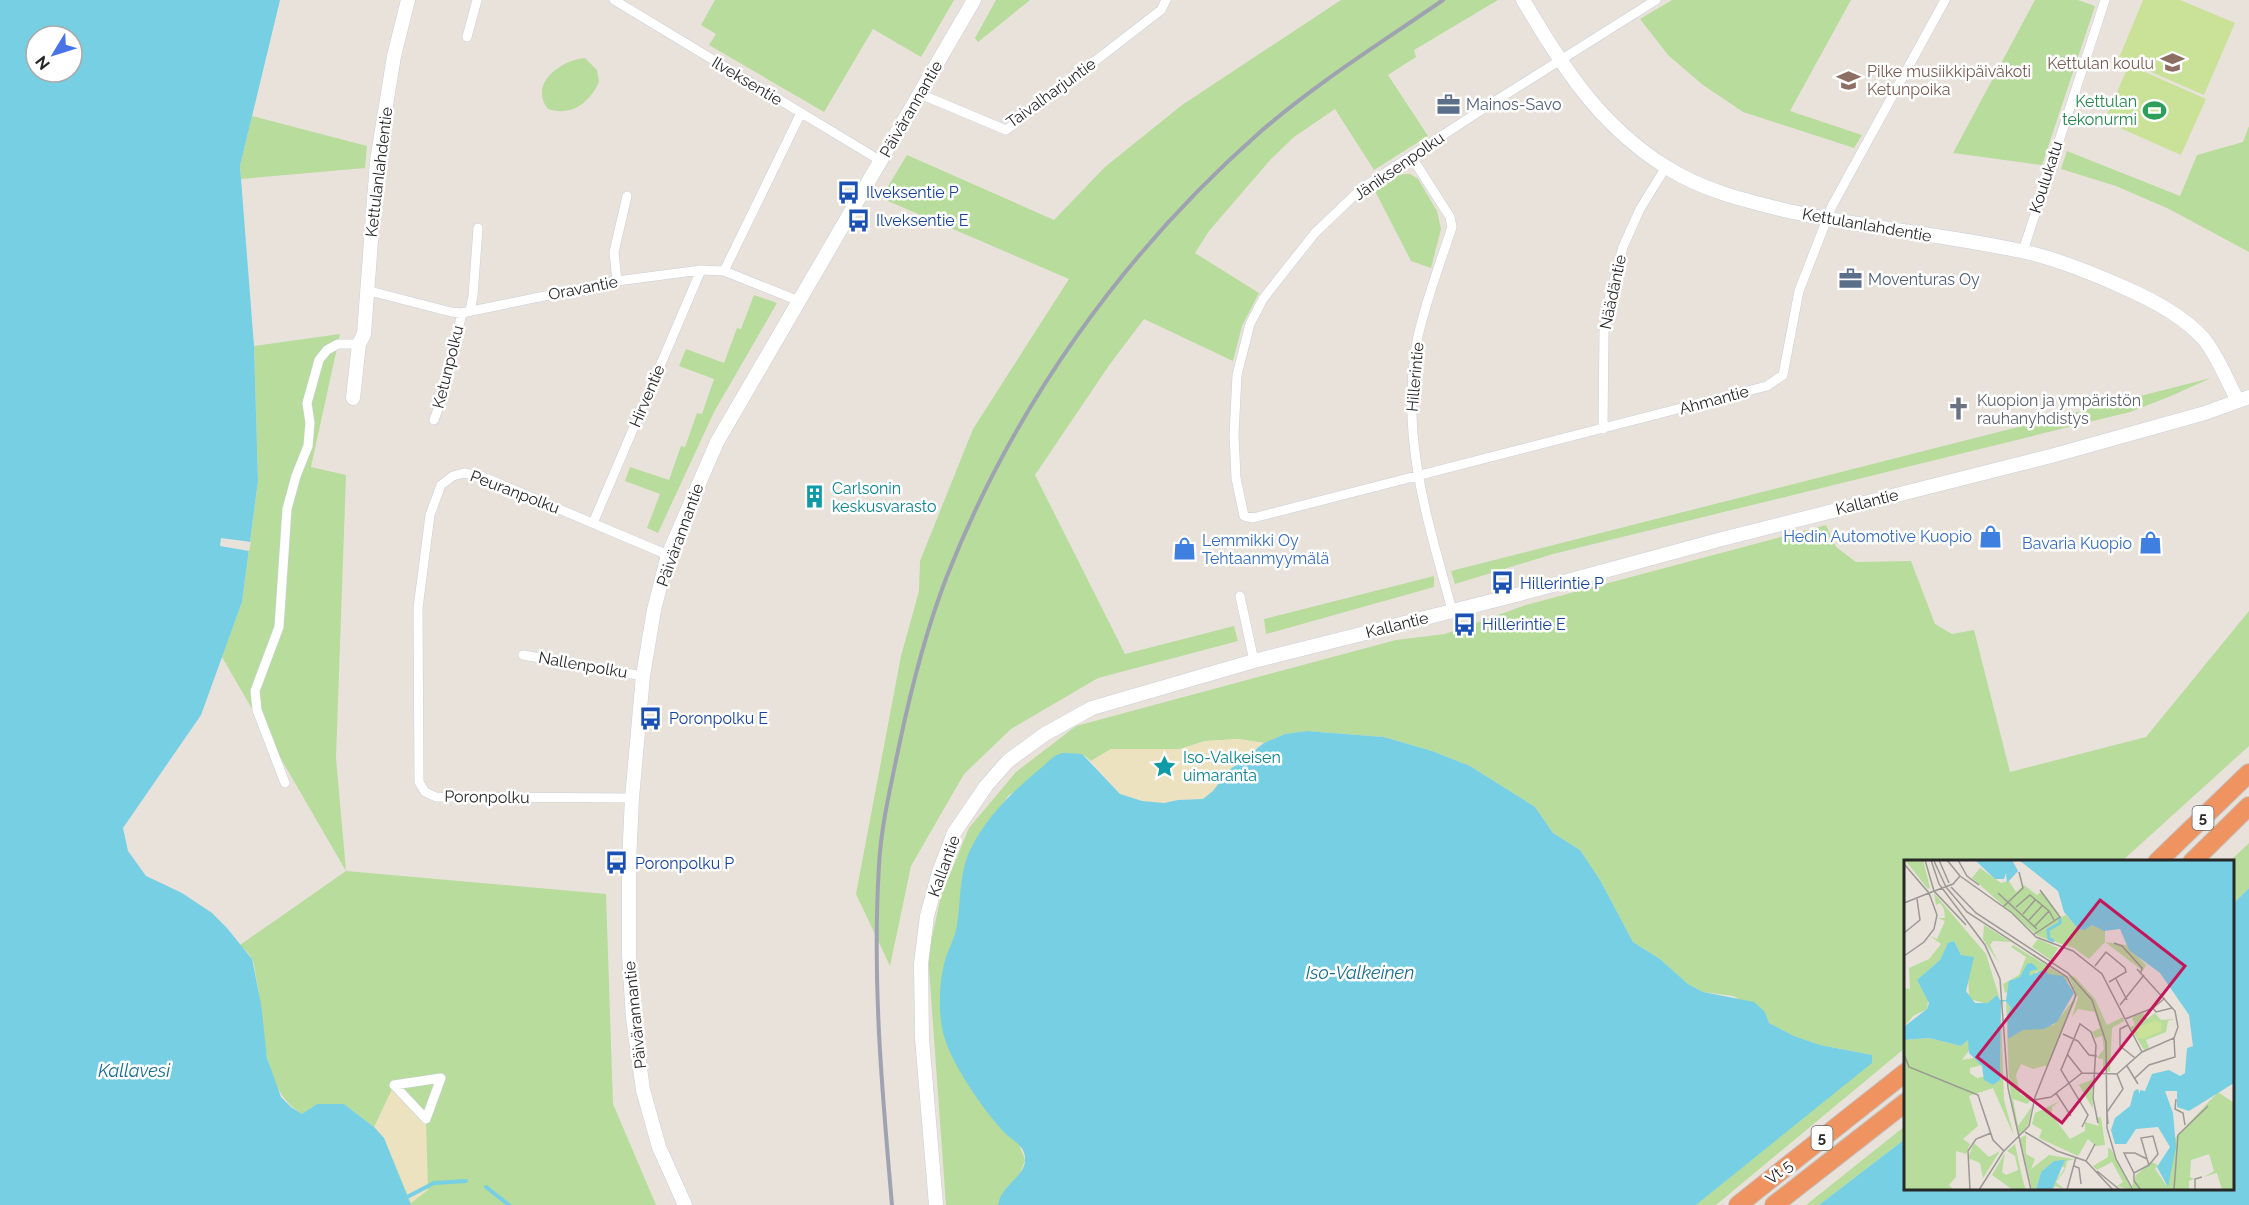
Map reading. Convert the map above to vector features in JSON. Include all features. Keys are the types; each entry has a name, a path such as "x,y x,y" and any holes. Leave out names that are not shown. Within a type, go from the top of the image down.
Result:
{"highway":[{"name":"5","path":"2158,860 2249,773"},
{"name":"5","path":"2193,860 2249,806"},
{"name":"Vt 5","path":"1738,1205 1904,1073"},
{"name":"Vt 5","path":"1774,1205 1904,1103"}],"street":[{"name":"Kettulanlahdentie","path":"352,398 359,344 364,334 377,161 394,56 408,0"},
{"path":"467,38 477,0"},
{"name":"Ilveksentie","path":"614,0 881,161"},
{"name":"Päivärannantie","path":"685,1205 659,1147 642,1090 633,1018 629,955 628,862 632,798 643,676 654,610 668,555 717,442 974,0"},
{"name":"Taivalharjuntie","path":"921,94 1006,130 1161,10 1166,0"},
{"name":"Kettulanlahdentie","path":"1524,0 1558,60 1605,118 1636,146 1689,180 1733,198 1826,220 2023,251 2098,275 2138,293 2176,315 2203,338 2244,399"},
{"name":"Jäniksenpolku","path":"1244,516 1236,478 1234,435 1237,375 1250,324 1263,298 1315,232 1362,188 1558,60 1656,0"},
{"name":"Ahmantie","path":"1244,516 1253,518 1603,429 1767,386 1783,375 1799,291 1832,206 1945,0"},
{"name":"Koulukatu","path":"2023,251 2105,0"},
{"path":"724,272 801,113"},
{"name":"Hillerintie","path":"1411,156 1450,217 1452,227 1427,302 1418,341 1412,386 1411,424 1417,476 1452,610"},
{"name":"Näädäntie","path":"1603,429 1604,332 1608,303 1623,247 1640,209 1666,167"},
{"path":"616,281 614,252 627,196"},
{"name":"Ketunpolku","path":"434,420 466,312 473,297 478,228"},
{"name":"Oravantie","path":"366,290 451,312 466,312 616,281 701,270 724,272 799,301"},
{"name":"Hirventie","path":"593,523 701,270"},
{"path":"285,783 257,710 255,691 279,627 284,581 283,545 287,509 296,476 308,446 310,423 307,403 319,360 327,350 338,344 359,344"},
{"name":"Kallantie","path":"936,1205 922,1038 921,964 927,916 939,872 954,833 986,786 1008,761 1045,734 1092,708 1254,661 2051,456 2205,413 2244,399"},
{"name":"Peuranpolku","path":"418,639 418,608 430,515 441,485 453,476 464,473 481,476 668,555"},
{"path":"1240,596 1254,661"},
{"name":"Poronpolku","path":"418,639 419,782 426,792 436,797 632,798"},
{"name":"Nallenpolku","path":"523,655 643,676"},
{"path":"441,1078 426,1119 394,1085 403,1084 441,1078"}],"green space":[{"path":"715,0 954,0 921,57 873,29 824,112 709,45 716,34 701,25"},
{"path":"996,0 1030,0 978,42 975,38"},
{"path":"1341,0 1498,0 1414,50 1416,57 1388,75 1428,136 1374,170 1335,109 1294,137 1271,159 1209,231 1195,253 1259,293 1242,326 1233,361 1144,319 1110,364 1035,475 1125,654 1234,626 1238,641 1098,678 1011,729 964,774 911,866 890,966 856,894 901,656 919,591 920,561 973,429 1069,279 881,198 907,155 1054,220 1105,167 1182,105"},
{"path":"1672,0 1851,0 1790,111 1862,135 1854,148 1743,112 1703,85 1668,55 1640,19"},
{"path":"2035,0 2078,0 2095,6 2042,165 1953,153"},
{"path":"2143,0 2180,0 2235,23 2204,95 2119,58"},
{"path":"585,58 597,70 599,82 591,96 572,109 557,111 548,109 543,100 542,91 550,75 566,63"},
{"name":"Kettulan tekonurmi","path":"2129,65 2206,99 2181,155 2104,121"},
{"path":"252,116 367,146 365,168 241,179 240,166"},
{"path":"2249,126 2249,252 2169,209 2116,186 2061,169 2067,151 2180,196 2197,155 2243,142"},
{"path":"1400,174 1410,174 1418,179 1437,211 1441,229 1431,268 1411,261 1374,189"},
{"path":"754,295 777,303 714,412 658,533 647,528 660,494 625,481 630,467 669,480 681,446 685,447 697,413 702,414 714,379 679,366 686,349 724,363 737,328 741,329"},
{"path":"340,334 311,467 346,475 336,758 346,871 222,657 242,602 258,481 254,346"},
{"path":"2211,378 2130,412 1553,554 1455,584 1451,571"},
{"path":"1826,525 1836,547 1856,562 1911,561 1935,624 1952,634 1974,630 2010,772 2146,737 2249,611 2249,746 2123,860 1904,860 1904,1049 1716,1205 1696,1205 1871,1063 1872,1055 1820,1045 1794,1036 1769,1023 1765,1012 1733,996 1703,992 1688,984 1660,959 1633,942 1600,880 1580,850 1553,833 1535,807 1470,766 1432,751 1384,737 1307,731 1285,734 1264,743 1238,739 1205,741 1180,749 1111,749 1091,761 1082,754 1009,795 970,850 1019,1144 1025,1160 1021,1171 1071,1205 946,1205 928,955 941,896 969,828 1016,772 1076,726 1396,640 1445,634 1526,605"},
{"path":"1434,576 1434,587 1266,634 1264,619"},
{"path":"2249,843 2249,888 2234,903 2234,860 2231,860"},
{"path":"346,871 606,894 613,1104 656,1205 411,1205 384,1138 374,1127 344,1104 317,1104 302,1114 288,1103 278,1089 271,1072 253,962 250,955 240,945"},
{"path":"1904,1127 1904,1140 1819,1205 1806,1205"}],"sand":[{"name":"Iso-Valkeisen uimaranta","path":"1238,739 1264,743 1228,771 1213,791 1203,799 1164,803 1142,801 1120,794 1091,761 1111,749 1180,749 1205,741"},
{"path":"394,1085 426,1119 428,1190 411,1203 384,1138 374,1127"}],"water":[{"name":"Kallavesi","path":"0,0 280,0 240,166 254,346 258,481 242,602 201,715 123,828 128,851 146,876 182,893 212,913 252,959 261,1004 267,1058 281,1097 302,1114 317,1104 344,1104 374,1127 384,1138 411,1205 0,1205"},
{"name":"Iso-Valkeinen","path":"1307,731 1384,737 1432,751 1470,766 1535,807 1553,833 1580,850 1600,880 1633,942 1660,959 1688,984 1703,992 1754,1002 1765,1012 1769,1023 1794,1036 1820,1045 1872,1055 1872,1063 1696,1205 998,1205 1003,1192 1024,1166 1025,1155 1021,1147 987,1112 961,1074 944,1036 940,1010 942,972 956,930 966,859 984,826 1020,786 1059,754 1082,754 1120,794 1142,801 1164,803 1203,799 1213,791 1228,771 1264,743 1285,734"},
{"path":"2249,888 2249,1205 1819,1205 1904,1140 1904,1190 2234,1190 2234,903"}],"pier":[{"path":"221,538 251,542 249,551 220,546"}],"waterway":[{"path":"409,1196 434,1183 466,1181"},
{"path":"486,1187 509,1205"}],"railway":[{"path":"892,1205 877,993 877,908 882,835 899,746 932,617 974,513 1039,393 1077,336 1162,229 1259,133 1303,97 1443,0"}],"place":[{"name":"Kettulan koulu","path":"2172,63"},
{"name":"Pilke musiikkipäiväkoti Ketunpoika","path":"1849,80"},
{"name":"Mainos-Savo","path":"1448,104"},
{"name":"Kettulan tekonurmi","path":"2155,110"},
{"name":"Ilveksentie P","path":"848,192"},
{"name":"Ilveksentie E","path":"858,220"},
{"name":"Moventuras Oy","path":"1850,279"},
{"name":"Kuopion ja ympäristön rauhanyhdistys","path":"1959,409"},
{"name":"Carlsonin keskusvarasto","path":"814,497"},
{"name":"Hedin Automotive Kuopio","path":"1990,536"},
{"name":"Bavaria Kuopio","path":"2150,543"},
{"name":"Lemmikki Oy Tehtaanmyymälä","path":"1184,549"},
{"name":"Hillerintie P","path":"1502,583"},
{"name":"Hillerintie E","path":"1464,624"},
{"name":"Poronpolku E","path":"651,718"},
{"name":"Iso-Valkeisen uimaranta","path":"1165,766"},
{"name":"Poronpolku P","path":"617,863"}]}
